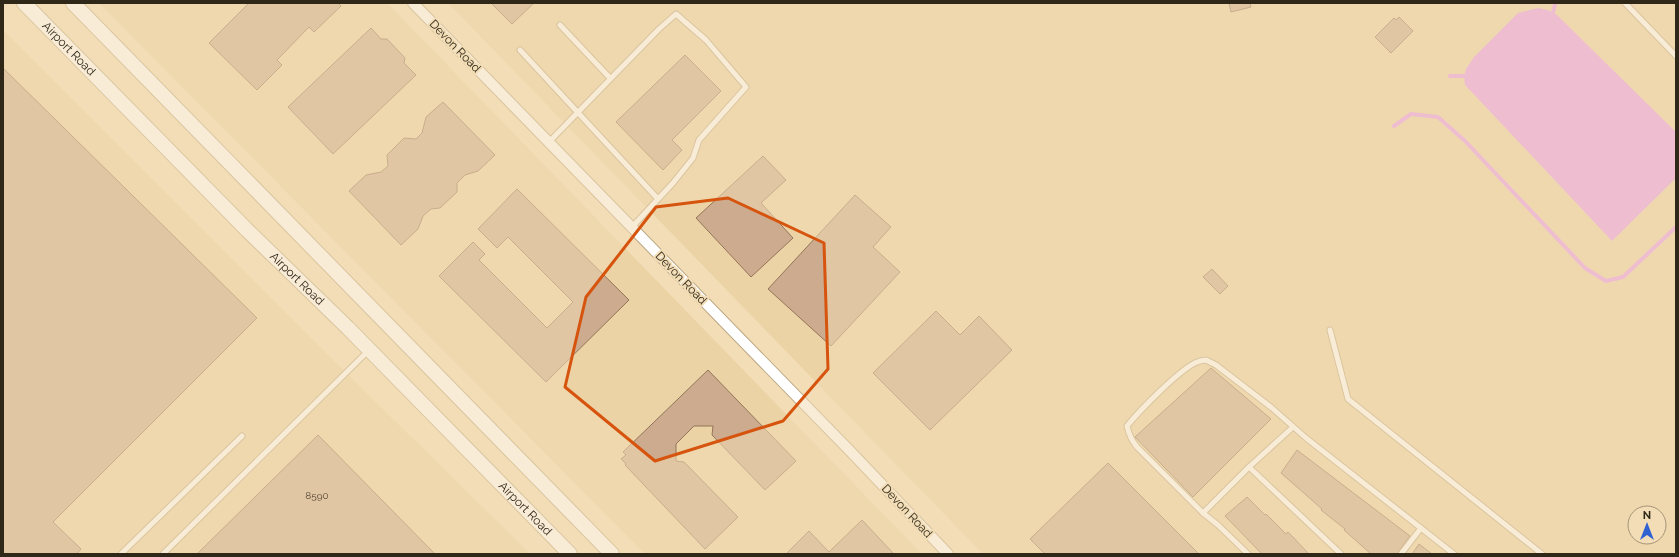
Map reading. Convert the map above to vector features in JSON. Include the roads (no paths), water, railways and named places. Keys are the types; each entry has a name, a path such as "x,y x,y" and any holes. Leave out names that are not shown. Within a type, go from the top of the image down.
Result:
{"main road":[{"path":"20,3 38,17"},
{"name":"Airport Road","path":"24,3 247,230 369,350 570,554"},
{"path":"73,3 612,554"}],"street":[{"name":"Devon Road","path":"414,3 852,452 948,554"}],"lane":[{"path":"1625,3 1676,56"},
{"path":"549,142 658,29 676,14 706,40 746,87 699,140 694,158 632,227"},
{"path":"560,25 610,78"},
{"path":"520,50 658,199"},
{"path":"1330,330 1348,400 1542,554"},
{"path":"163,554 369,350"},
{"path":"1248,554 1218,525 1203,513 1137,447 1130,439 1128,432 1127,426 1130,422 1169,384 1197,362 1206,360 1216,365 1454,554"},
{"path":"1203,513 1249,467 1293,427"},
{"path":"121,554 242,436"},
{"path":"1249,467 1341,554"},
{"path":"1401,554 1421,528"}],"waterway":[{"path":"1552,17 1555,4"},
{"path":"1450,76 1469,76"},
{"path":"1394,126 1411,114 1438,117 1465,141 1585,268 1606,281 1623,277 1676,227"}]}
